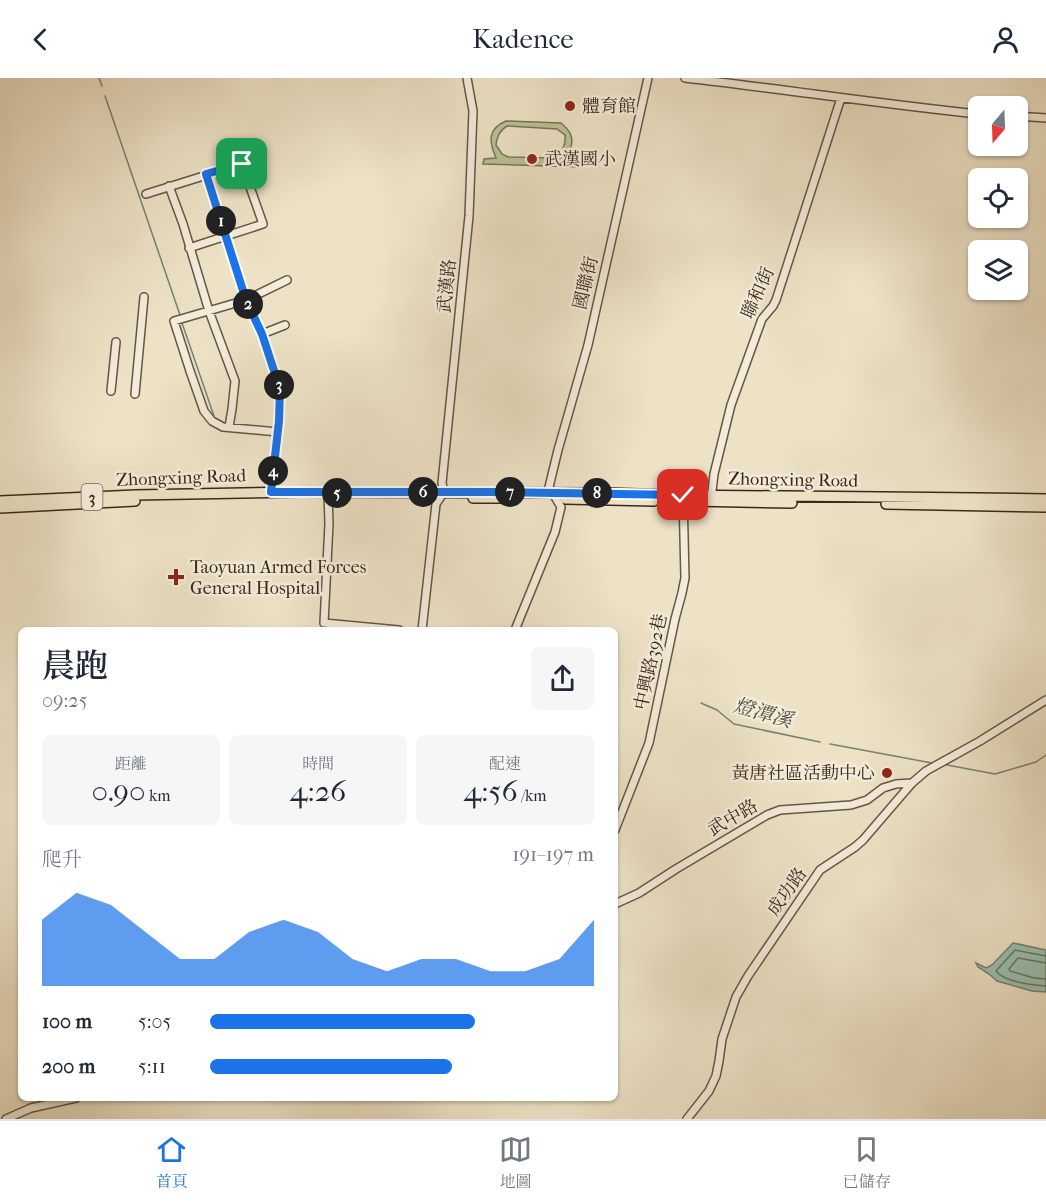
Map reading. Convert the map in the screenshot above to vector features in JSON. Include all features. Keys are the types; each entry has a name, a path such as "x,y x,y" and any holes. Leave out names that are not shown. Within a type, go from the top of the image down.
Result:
{"main road":[{"name":"Zhongxing Road","path":"0,501 271,492 329,495"},
{"name":"Zhongxing Road","path":"0,508 329,495 553,496 606,493 683,498 1046,499"},
{"name":"Zhongxing Road","path":"711,498 1046,507"}],"street":[{"name":"武漢路","path":"422,627 436,504 442,495 442,474 469,216 474,111 468,78"},
{"name":"國聯街","path":"516,627 555,532 561,507 549,487 588,345 648,78"},
{"path":"685,78 968,113"},
{"name":"聯和街","path":"711,498 714,474 731,405 762,319 776,300 841,98"},
{"path":"1028,117 1046,118"},
{"path":"146,194 242,164 263,224 189,248"},
{"path":"206,174 246,300 262,334 280,389 271,492"},
{"path":"169,186 209,311 235,381 229,427"},
{"path":"278,432 223,427 212,421 204,411 190,371 179,320 246,300 287,280"},
{"path":"135,394 144,297"},
{"path":"262,334 285,325"},
{"path":"111,391 116,342"},
{"path":"329,495 324,623 367,627"},
{"name":"中興路392巷","path":"618,823 649,743 685,578 683,498"},
{"name":"成功路","path":"687,1119 709,1091 716,1076 722,1039 736,997 748,975 820,870 863,840 912,783 926,771 1046,700"},
{"name":"武中路","path":"618,903 639,893 767,815 780,810 851,805 867,800 883,788 912,783"},
{"path":"6,1119 31,1108 62,1101"}],"shaded area":[{"path":"506,121 561,123 566,127 572,141 562,159 581,160 581,167 483,164 484,159 496,158 491,137 495,128","holes":["507,126 557,129 565,135 565,142 561,151 554,158 508,157 502,154 496,145 499,134"]}],"water":[{"path":"1013,943 1046,950 1046,992 1032,991 997,981 978,967 976,963 986,968 992,965"}],"waterway":[{"path":"99,78 102,86"},
{"path":"105,96 180,315"},
{"path":"182,323 214,416"},
{"name":"燈潭溪","path":"701,703 717,710 734,724 820,742"},
{"name":"燈潭溪","path":"830,744 932,763"},
{"name":"燈潭溪","path":"947,765 995,774 1036,762 1046,755"}],"place":[{"name":"體育館","path":"570,106"},
{"name":"武漢國小","path":"532,159"},
{"name":"Taoyuan Armed Forces General Hospital","path":"176,577"},
{"name":"黃唐社區活動中心","path":"887,773"}],"route":[{"path":"242,164 206,174 246,300 262,334 280,389 271,492 683,495"}]}
